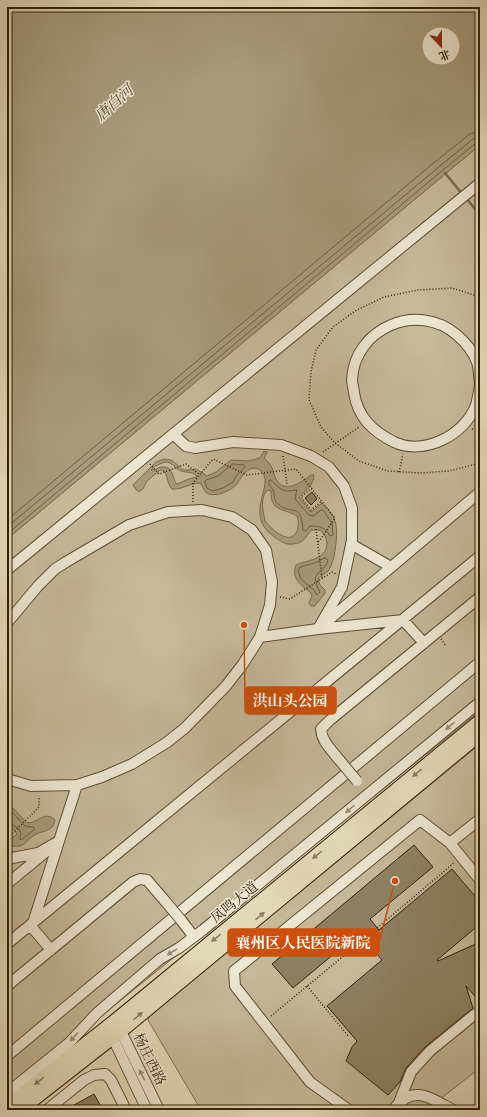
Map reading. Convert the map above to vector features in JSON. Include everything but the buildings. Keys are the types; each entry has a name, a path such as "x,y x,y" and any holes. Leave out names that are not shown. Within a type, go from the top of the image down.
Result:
{"main road":[{"name":"凤鸣大道","path":"20,1110 480,721"},
{"name":"凤鸣大道","path":"7,1106 114,1029 480,734"}],"street":[{"path":"7,570 479,183"},
{"path":"407,320 429,320 449,328 466,342 477,362 480,383 476,405 467,421 454,434 437,443 417,446 398,444 380,435 366,422 355,402 352,380 357,359 369,340 386,327 407,320"},
{"path":"173,434 186,446 195,448 233,442 281,446 315,458 329,467 344,486 352,508 351,544 342,587 318,629"},
{"path":"318,629 480,492"},
{"path":"7,623 55,570 78,554 129,524 168,512 202,510 232,517 252,530 266,550 272,582 270,605 260,637 244,664 226,686 185,728 132,764 102,777 77,785 31,786 7,779"},
{"path":"351,544 391,567"},
{"path":"7,944 480,556"},
{"path":"368,794 325,742 321,729 480,597"},
{"path":"260,637 403,620"},
{"path":"403,620 424,643"},
{"path":"7,1056 480,662"},
{"path":"7,1094 69,1043 97,1013 160,959 194,937 480,702"},
{"path":"32,924 77,785"},
{"path":"450,843 480,819"},
{"path":"349,1110 310,1082 235,986 234,971 420,820 450,843 480,880"},
{"path":"7,859 38,853 59,841"},
{"path":"7,884 59,841"},
{"path":"7,986 133,882 140,879 147,880 194,937"},
{"path":"32,924 51,950"},
{"path":"392,1110 400,1100 411,1072 430,1051 474,1015 480,1012"},
{"name":"杨庄西路","path":"114,1029 147,1110"},
{"name":"杨庄西路","path":"114,1029 159,1110"},
{"path":"47,1110 84,1080 94,1075 105,1074 111,1080 126,1110"},
{"path":"400,1100 414,1094 424,1095 453,1110"}],"path":[{"path":"480,296 452,288 418,290 384,297 355,311 333,327 316,350 311,372 309,400 321,427 335,443 359,462 388,471 420,473 449,471 480,462"},
{"path":"315,458 366,422"},
{"path":"399,472 404,444"},
{"path":"281,446 287,484"},
{"path":"144,457 159,474 186,464 200,475"},
{"path":"193,511 193,484 213,459 247,475 296,469 335,518 318,543"},
{"path":"312,488 301,498 311,510 322,501"},
{"path":"316,529 322,578"},
{"path":"270,596 290,599 332,572 344,577"},
{"path":"7,839 39,807 39,786"},
{"path":"7,833 12,834"},
{"path":"264,1022 461,857"},
{"path":"307,986 349,1037"}],"shaded area":[{"path":"480,145 480,711 7,1090 7,539"},
{"path":"480,744 480,1068 426,1110 201,1110 148,1020 149,1016"}],"water":[{"name":"唐白河","path":"7,7 480,7 480,145 7,539"},
{"path":"264,451 267,452 264,458 272,468 278,482 282,485 295,485 311,475 314,475 311,485 299,497 311,512 322,503 334,518 337,532 333,561 328,571 318,579 320,585 325,590 325,593 315,606 311,606 309,603 312,596 311,593 298,581 295,570 296,565 315,559 323,553 327,544 326,538 320,530 311,530 302,541 288,544 278,539 266,529 261,520 260,510 265,483 264,476 260,470 253,468 249,470 243,475 235,486 228,491 216,495 207,493 200,483 172,489 164,471 160,470 147,481 143,489 140,491 137,491 133,485 156,462 164,459 171,460 183,470 196,469 207,476 216,472 231,460 248,461 260,458","holes":["165,462 170,463 181,471 193,473 197,477 177,484 170,469 162,467 151,470 155,466","266,491 271,491 271,498 275,506 297,516 298,529 291,537 283,536 278,533 265,521 263,502 264,495"]},
{"path":"7,807 13,808 27,823 48,816 55,820 54,824 49,829 31,837 22,845 7,847 7,842 17,834 13,829 7,832"}],"waterway":[{"path":"445,173 463,195"},
{"path":"466,198 480,215"}],"place":[{"name":"洪山头公园","path":"244,625"},
{"name":"襄州区人民医院新院","path":"395,881"}]}
